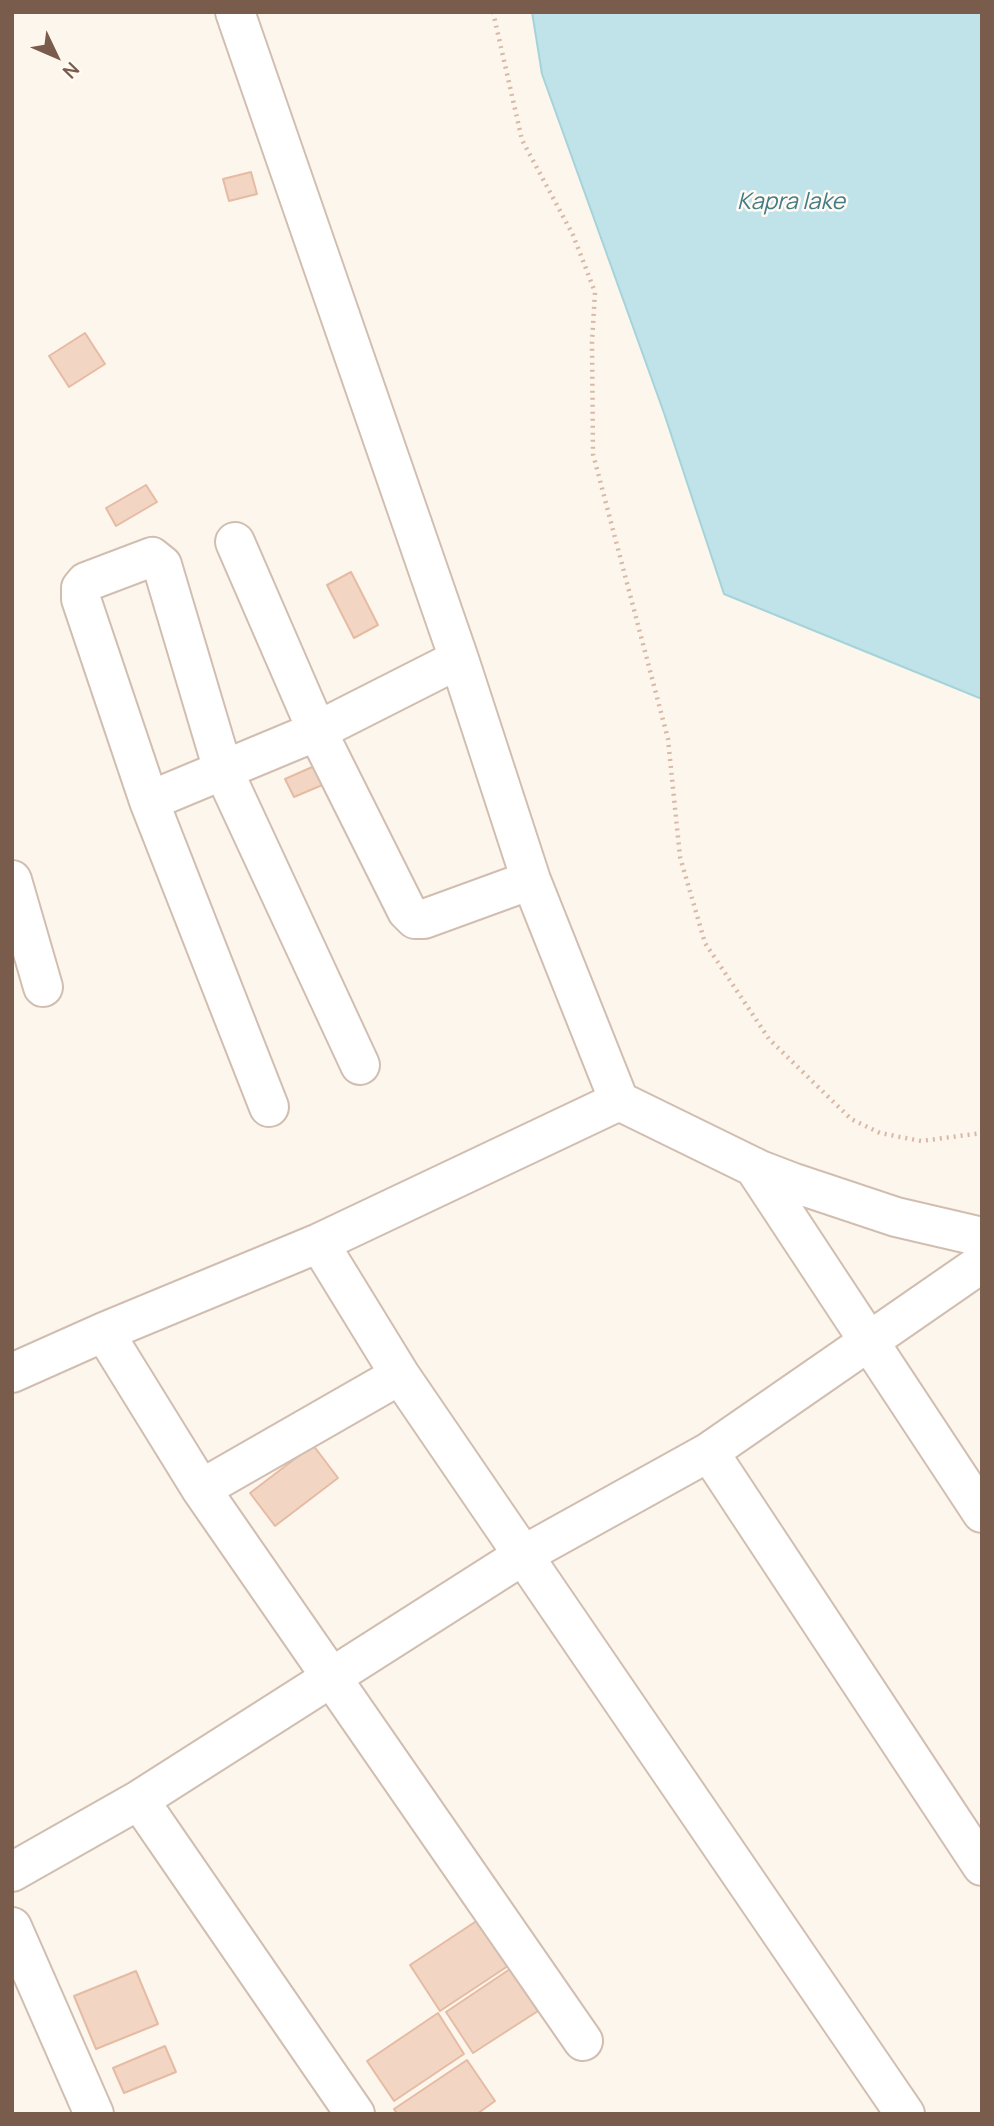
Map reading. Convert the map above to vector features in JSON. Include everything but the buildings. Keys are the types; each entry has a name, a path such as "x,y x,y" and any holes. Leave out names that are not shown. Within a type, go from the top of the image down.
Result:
{"street":[{"path":"235,12 459,659 531,880 619,1101 754,1167 895,1217 982,1237"},
{"path":"235,542 317,731 407,911 415,919 424,919 531,880"},
{"path":"269,1107 149,801 81,599 81,588 86,582 152,557 162,565 223,770 360,1065"},
{"path":"149,801 317,731 459,659"},
{"path":"12,880 43,987"},
{"path":"12,1373 318,1243 619,1101"},
{"path":"754,1167 982,1513"},
{"path":"318,1243 400,1376 525,1554 905,2114"},
{"path":"12,1872 139,1800 525,1554 709,1452 982,1263"},
{"path":"104,1332 201,1489 583,2041"},
{"path":"201,1489 400,1376"},
{"path":"709,1452 982,1866"},
{"path":"139,1800 355,2114"},
{"path":"12,1927 94,2114"}],"path":[{"path":"493,12 522,141 573,235 595,292 592,342 593,454 668,739 680,857 705,943 769,1039 851,1119 880,1133 921,1141 982,1133"}],"water":[{"name":"Kapra lake","path":"532,12 982,12 982,699 724,594 664,413 542,74"}]}
